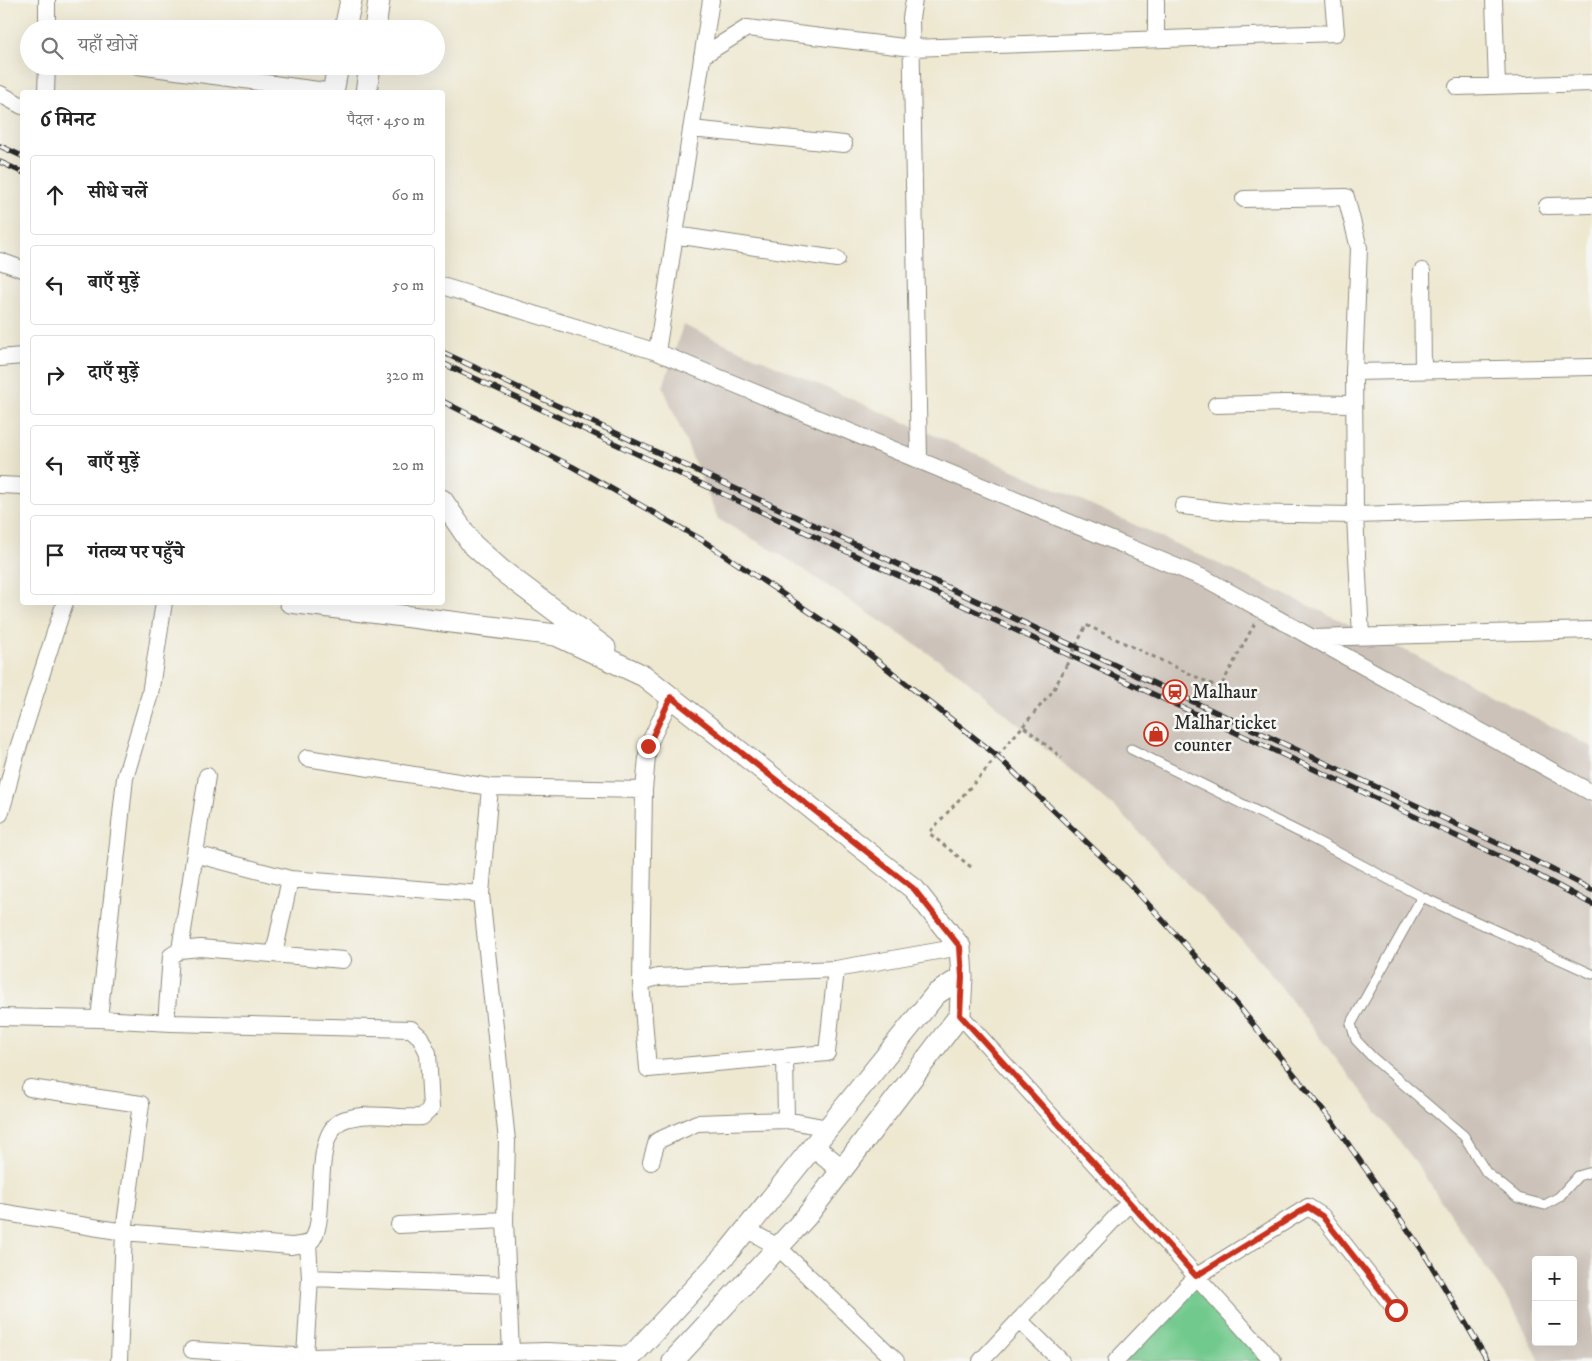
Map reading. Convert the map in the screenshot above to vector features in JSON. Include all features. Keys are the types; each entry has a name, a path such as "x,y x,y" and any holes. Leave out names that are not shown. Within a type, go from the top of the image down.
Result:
{"street":[{"path":"47,0 47,20"},
{"path":"347,20 351,0"},
{"path":"357,20 360,0"},
{"path":"376,20 379,0"},
{"path":"657,352 711,0"},
{"path":"914,0 911,18 919,461"},
{"path":"1156,0 1156,39"},
{"path":"702,56 747,28 912,48 1336,33 1332,0"},
{"path":"1494,0 1497,85"},
{"path":"46,90 47,75"},
{"path":"206,75 318,90"},
{"path":"333,90 336,75"},
{"path":"345,90 348,75"},
{"path":"366,90 369,75"},
{"path":"1456,87 1592,83"},
{"path":"0,94 20,105"},
{"path":"691,129 844,144"},
{"path":"1244,199 1346,197 1358,248 1354,404 1355,515 1361,636"},
{"path":"1547,206 1592,205"},
{"path":"675,235 837,259"},
{"path":"0,261 20,268"},
{"path":"1422,271 1422,370"},
{"path":"445,287 657,352 1206,579 1592,793"},
{"path":"0,358 20,356"},
{"path":"1354,372 1592,367"},
{"path":"1216,405 1354,404"},
{"path":"0,485 20,486"},
{"path":"445,504 472,544 501,570 644,676 914,889 960,947 962,977 960,1015 806,1217 674,1361"},
{"path":"1183,506 1239,513 1355,515 1592,508"},
{"path":"0,814 6,797 11,770 38,682 65,605"},
{"path":"99,1019 125,778 150,694 164,605"},
{"path":"332,605 556,635 644,676"},
{"path":"1313,638 1592,630"},
{"path":"671,697 648,746 644,790 641,982 648,1069 828,1053 836,969"},
{"path":"308,758 490,787 644,790"},
{"path":"180,950 207,776"},
{"path":"490,787 481,894 507,1141 505,1220 511,1352"},
{"path":"195,854 290,878 481,894"},
{"path":"274,954 290,878"},
{"path":"641,982 658,977 836,969 960,947"},
{"path":"166,1023 171,956 180,950 200,948 343,960"},
{"path":"192,1350 305,1356 444,1357 546,1351 630,1358 728,1252 936,994 962,977"},
{"path":"936,994 960,1015 1273,1361"},
{"path":"0,1017 411,1029 420,1037 428,1053 431,1108 422,1117 407,1118 367,1115 344,1119 333,1128 323,1152 317,1224 314,1237 308,1244 291,1246 124,1232 0,1212"},
{"path":"785,1057 786,1120"},
{"path":"30,1088 141,1104 124,1232 119,1361"},
{"path":"651,1162 657,1141 697,1123 786,1120 828,1128"},
{"path":"813,1146 842,1170"},
{"path":"981,1361 1130,1202"},
{"path":"1116,1361 1196,1276 1308,1207 1322,1216 1396,1310"},
{"path":"399,1225 505,1220"},
{"path":"746,1230 778,1247 896,1361"},
{"path":"305,1356 310,1278 308,1244"},
{"path":"310,1278 508,1285"},
{"path":"1019,1320 1061,1361"}],"lane":[{"path":"1131,749 1307,836 1422,897 1592,974"},
{"path":"1422,897 1351,1024 1356,1040 1373,1058 1464,1136 1486,1172 1518,1198 1544,1205 1559,1197 1578,1176 1592,1172"}],"path":[{"path":"971,868 929,834 1053,691 1086,625 1220,688 1262,610"},
{"path":"1023,726 1062,758"}],"shaded area":[{"path":"683,325 1079,499 1411,653 1592,747 1592,1361 1540,1361 1532,1346 1577,1346 1577,1256 1532,1256 1532,1345 1515,1311 1413,1159 1261,961 1124,816 961,675 786,558 718,519 663,387"}],"green space":[{"path":"1196,1287 1262,1361 1125,1361"}],"railway":[{"path":"0,146 20,155"},
{"path":"0,162 20,171"},
{"path":"445,353 1527,857 1592,890"},
{"path":"445,364 1520,866 1592,904"},
{"path":"445,403 573,467 702,540 850,639 996,755 1128,882 1218,981 1333,1122 1424,1253 1488,1361"}],"place":[{"name":"Malhaur","path":"1175,692"},
{"name":"Malhar ticket counter","path":"1156,734"}],"route":[{"path":"648,746 671,697 914,889 960,947 962,977 960,1015 1196,1276 1308,1207 1322,1216 1396,1310"}]}
